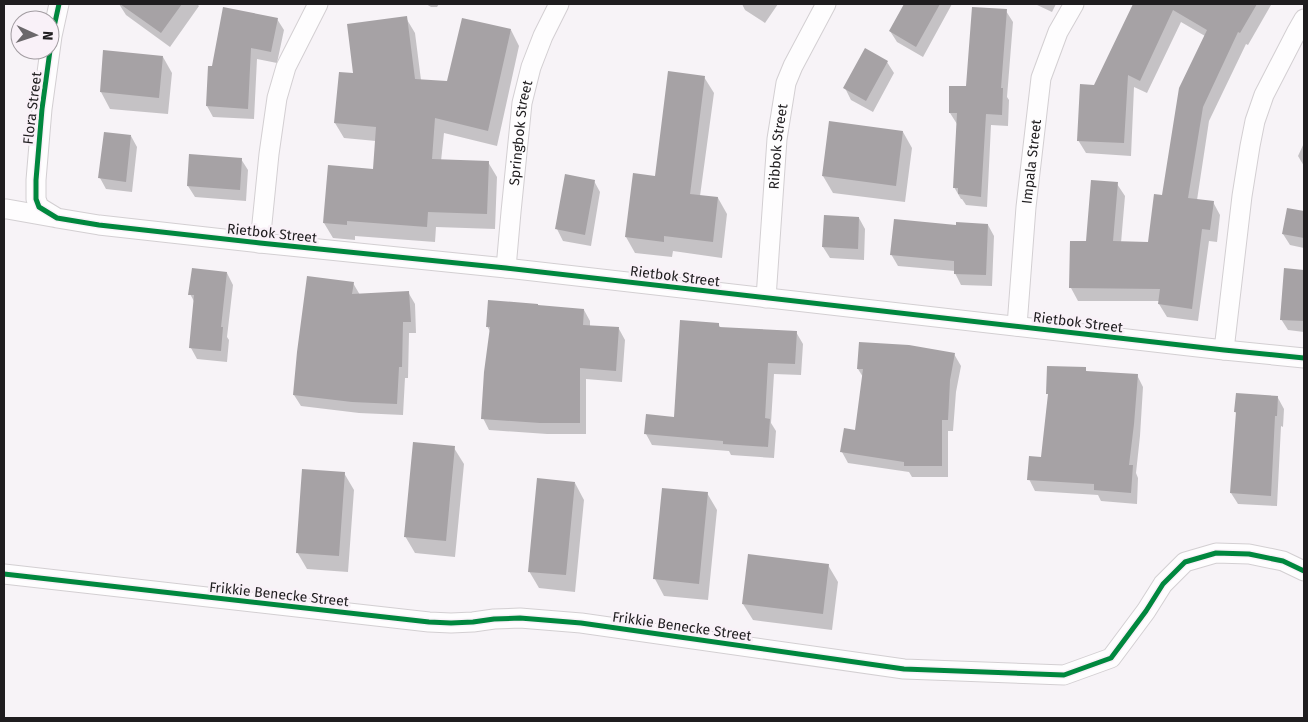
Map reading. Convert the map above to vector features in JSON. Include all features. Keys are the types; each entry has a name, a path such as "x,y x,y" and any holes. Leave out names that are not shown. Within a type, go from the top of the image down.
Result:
{"street":[{"name":"Flora Street","path":"51,215 39,207 36,199 36,180 42,109 58,4"},
{"path":"260,243 277,98 286,67 318,4"},
{"name":"Springbok Street","path":"506,268 522,103 531,68 543,36 559,4"},
{"name":"Ribbok Street","path":"766,298 777,139 786,83 792,66 826,4"},
{"name":"Impala Street","path":"1017,326 1026,207 1041,78 1058,32 1074,4"},
{"path":"1224,350 1242,196 1255,121 1264,95 1304,19"},
{"name":"Rietbok Street","path":"4,209 51,215 99,225 506,268 1304,358"},
{"name":"Frikkie Benecke Street","path":"4,574 429,622 451,623 520,618 581,623 904,669 1064,675 1111,658 1146,611 1163,584 1185,562 1216,554 1249,554 1283,560 1304,571"}],"building":[{"path":"120,4 182,4 161,33"},
{"path":"904,4 940,4 916,47 889,31"},
{"path":"1133,4 1257,4 1240,33 1238,32 1203,107 1188,198 1214,201 1210,230 1202,229 1192,309 1158,304 1160,289 1069,288 1070,241 1086,241 1091,180 1118,182 1113,241 1148,242 1154,194 1162,195 1179,88 1207,30 1173,10 1140,81 1128,75 1124,143 1077,141 1080,84 1094,85"},
{"path":"223,7 278,18 271,52 251,48 248,109 206,106 208,66 212,66"},
{"path":"972,7 1007,9 1001,88 1003,88 1002,115 986,114 981,197 958,194 958,188 953,188 957,113 949,113 949,86 966,86"},
{"path":"407,16 415,79 447,81 462,18 511,29 488,131 435,118 432,159 489,161 487,214 428,212 427,227 347,221 347,225 323,223 328,165 373,169 376,127 334,123 339,72 353,73 347,24"},
{"path":"865,48 888,61 866,101 843,88"},
{"path":"103,50 163,56 159,98 100,92"},
{"path":"668,71 705,76 690,194 718,197 713,242 664,236 664,242 625,237 633,173 655,176"},
{"path":"829,121 903,131 896,186 822,176"},
{"path":"104,132 131,135 126,182 98,178"},
{"path":"189,154 242,158 240,190 187,186"},
{"path":"565,174 595,180 585,235 555,229"},
{"path":"1287,208 1304,211 1304,238 1282,234"},
{"path":"824,215 859,217 858,249 822,247"},
{"path":"894,219 956,225 956,222 988,224 986,275 954,274 954,261 890,255"},
{"path":"192,268 227,272 221,327 223,327 221,351 189,348 194,295 188,295"},
{"path":"1284,268 1304,270 1304,321 1280,320"},
{"path":"307,276 354,282 352,294 409,291 411,322 403,322 402,367 399,367 397,404 352,402 293,395"},
{"path":"488,300 584,309 583,325 619,327 616,371 580,368 580,423 540,423 481,419 484,372 490,327 486,327"},
{"path":"680,320 719,323 719,327 797,331 795,364 768,363 765,418 770,419 768,447 723,444 723,441 644,434 646,414 674,417"},
{"path":"859,342 909,345 955,353 950,380 948,420 942,420 942,466 904,466 904,462 840,452 844,428 855,430 863,369 857,369"},
{"path":"1047,366 1086,367 1086,371 1138,374 1129,465 1133,465 1131,493 1094,490 1094,484 1027,480 1029,456 1041,457 1048,394 1046,394"},
{"path":"1236,393 1278,396 1277,416 1275,416 1271,496 1230,493"},
{"path":"413,442 455,446 446,541 404,537"},
{"path":"302,469 345,472 339,556 296,553"},
{"path":"537,478 575,482 566,575 528,572"},
{"path":"662,488 708,492 699,584 653,579"},
{"path":"748,554 829,564 823,614 742,604"}],"cycle path":[{"path":"59,4 52,36 42,109 36,180 36,199 39,207 57,218 99,225 506,268 1304,358"},
{"path":"4,574 429,622 451,623 520,618 581,623 904,669 1064,675 1111,658 1146,611 1163,584 1185,562 1216,553 1249,554 1283,561 1304,571"}]}
